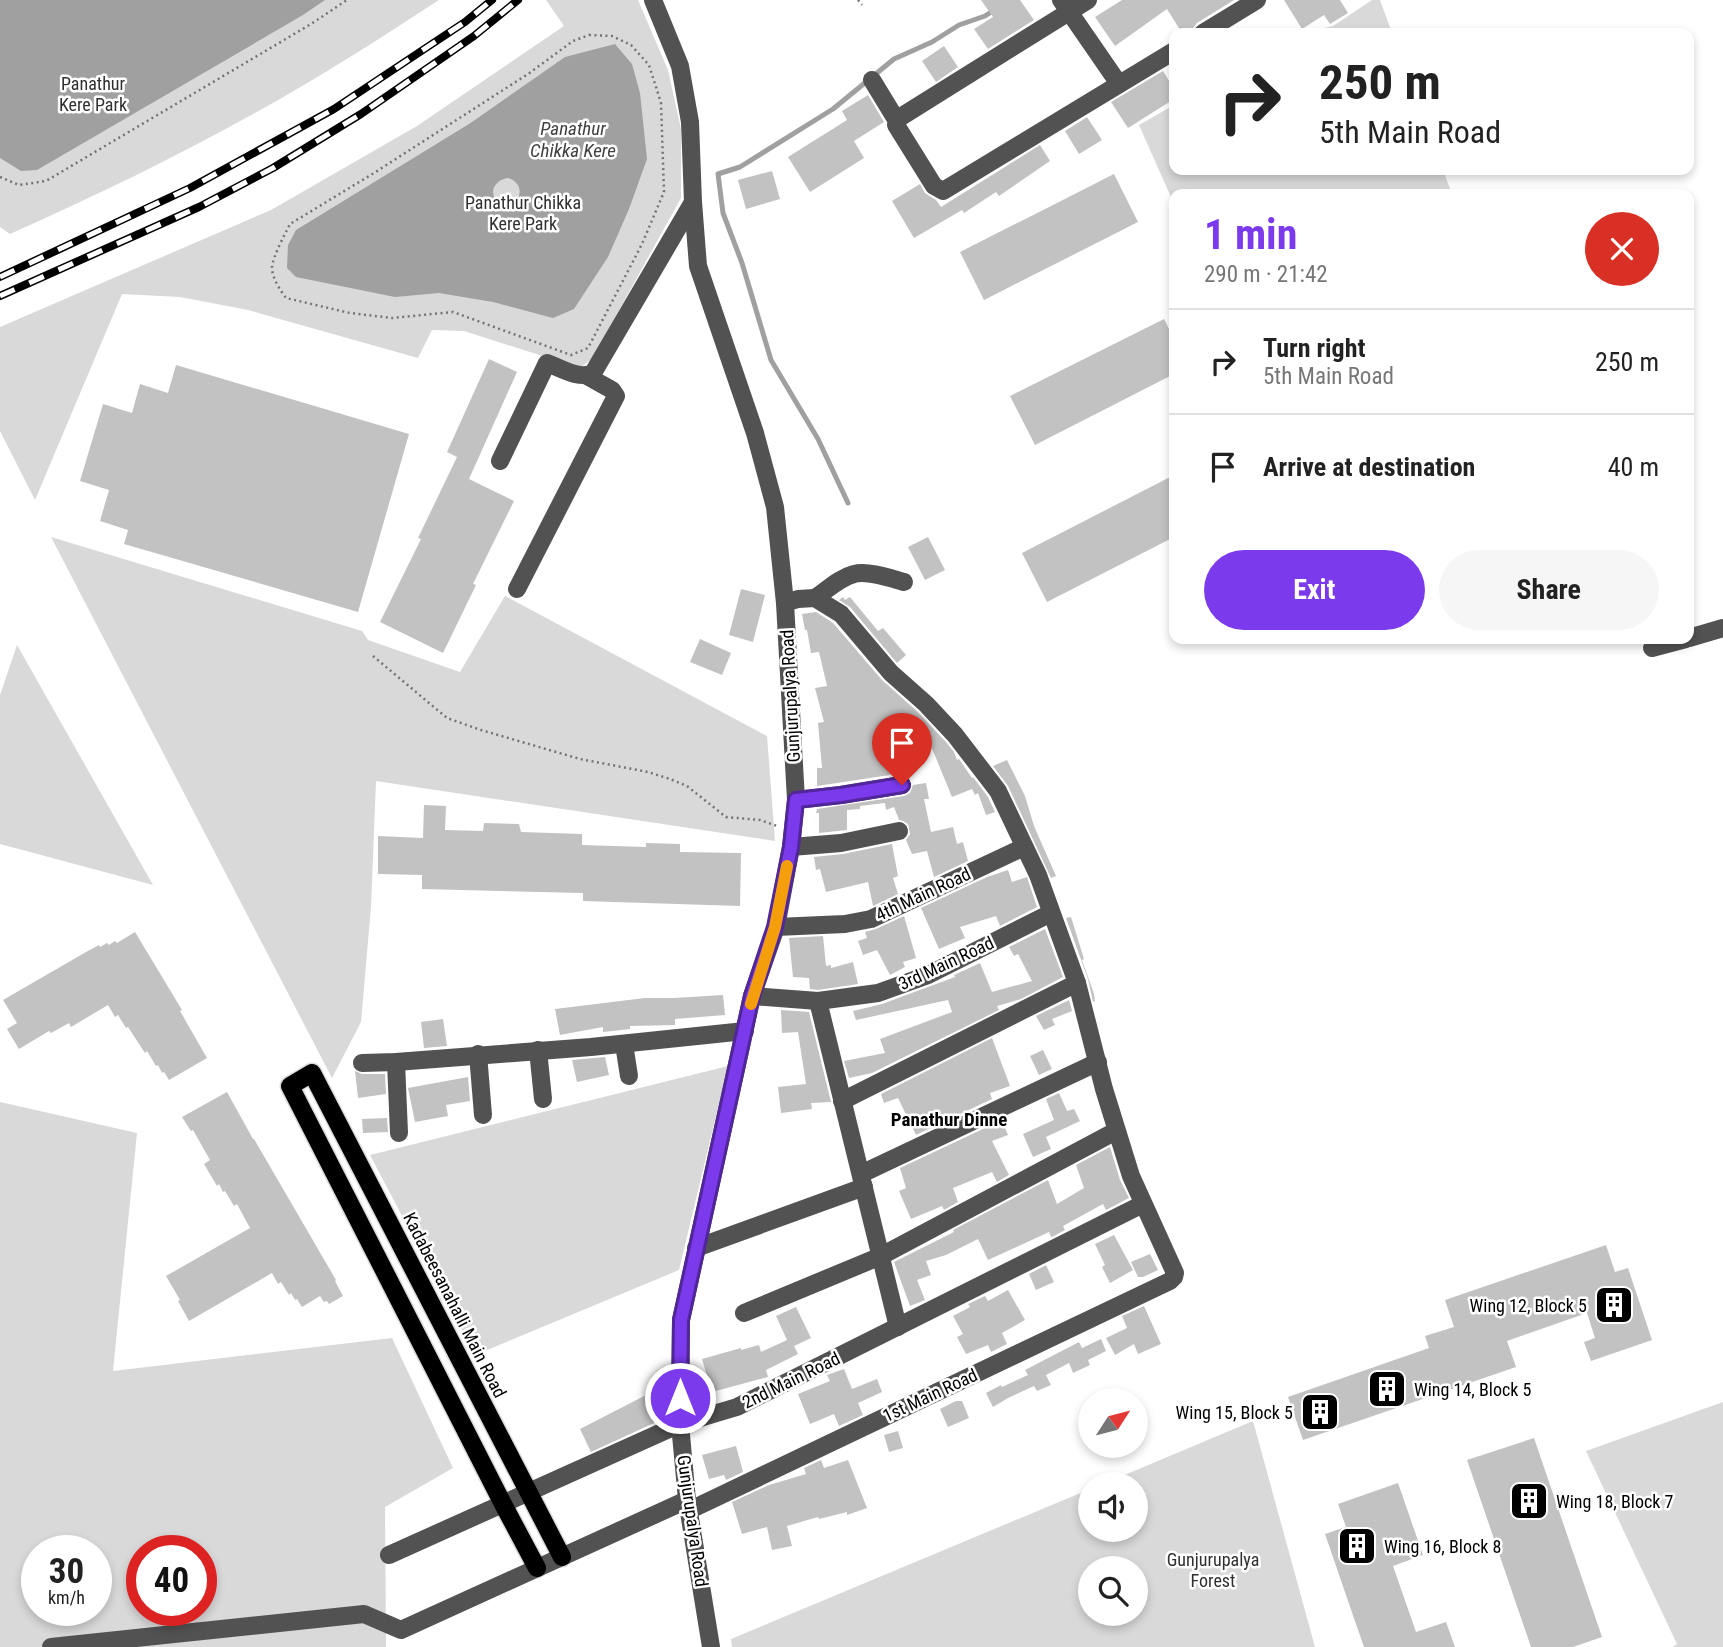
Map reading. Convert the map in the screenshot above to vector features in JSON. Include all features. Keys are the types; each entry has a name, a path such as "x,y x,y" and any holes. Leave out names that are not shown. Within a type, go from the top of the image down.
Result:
{"main road":[{"name":"Kadabeesanahalli Main Road","path":"503,1504 290,1086 312,1073 562,1557"},
{"path":"503,1504 537,1568"}],"street":[{"name":"Gunjurupalya Road","path":"653,0 680,66 690,122 698,267 755,433 775,507 785,603 796,800 792,838 775,927 752,996 681,1320 680,1424 688,1505 711,1647"},
{"path":"897,121 1065,6 1088,0"},
{"path":"1211,28 1257,0"},
{"path":"1065,6 1119,84"},
{"path":"872,80 934,186 943,191 1169,54"},
{"path":"500,461 547,363 580,376 593,373 693,202"},
{"path":"517,589 616,396 612,390 587,376"},
{"path":"785,603 815,598 842,579 856,573 904,582"},
{"path":"815,598 841,614 891,673 955,735 998,791 1038,875 1077,983 1116,1131 1143,1204"},
{"path":"1694,636 1723,628"},
{"path":"1651,648 1665,644"},
{"path":"796,800 902,785"},
{"path":"792,838 841,843 899,831"},
{"name":"4th Main Road","path":"775,927 845,925 872,919 1024,847"},
{"name":"3rd Main Road","path":"752,996 818,1001 878,993 928,975 1051,913"},
{"path":"842,1101 1077,983"},
{"path":"818,1001 898,1327"},
{"path":"362,1063 624,1044 745,1031"},
{"path":"624,1044 629,1076"},
{"path":"538,1050 543,1098"},
{"path":"478,1054 484,1115"},
{"path":"396,1062 399,1133"},
{"path":"696,1248 862,1181 1098,1062"},
{"path":"744,1313 881,1256 1116,1131"},
{"name":"2nd Main Road","path":"389,1555 680,1424 737,1407 1143,1204"},
{"name":"1st Main Road","path":"51,1647 364,1614 401,1630 562,1557 688,1505 1170,1281 1175,1273 1143,1204"}],"path":[{"path":"0,177 19,185 46,181 347,0"},
{"path":"858,0 862,5"},
{"path":"589,35 612,36 631,45 649,65 661,103 664,192 642,244 588,348 571,355 453,312 392,318 350,313 286,298 278,288 272,268 290,224 528,74 573,41 589,35"},
{"path":"373,656 447,718 580,759 670,779 687,786 726,817 760,820 792,838"}],"green space":[{"name":"Panathur Kere Park","path":"0,0 439,0 277,101 133,177 10,234 0,227"},
{"name":"Panathur Chikka Kere Park","path":"546,0 638,0 668,70 681,129 681,198 592,359 580,368 464,331 432,330 418,358 248,310 180,297 122,294 35,500 0,431 0,327 271,210 417,126 564,26"},
{"path":"1372,0 1380,0 1390,28 1324,28 1333,26"},
{"path":"1169,108 1169,175 1445,175 1450,189 1169,189 1169,193 1139,125"},
{"path":"51,537 362,631 368,640 460,672 505,596 767,736 775,841 376,781 371,907 361,1022 332,1078"},
{"path":"17,645 153,885 0,844 0,695"},
{"path":"728,1066 679,1270 475,1355 370,1155"},
{"path":"0,1102 137,1133 113,1371 392,1338 453,1468 385,1507 386,1647 0,1647"},
{"path":"1723,1402 1723,1647 1672,1647 1677,1644 1586,1451"},
{"name":"Gunjurupalya Forest","path":"1253,1421 1315,1647 732,1647 731,1639 1078,1494 1078,1542 1148,1542 1148,1472 1132,1472"}],"water":[{"path":"0,0 325,0 37,170 21,171 0,158"},
{"name":"Panathur Chikka Kere","path":"615,44 632,64 640,93 647,159 608,257 574,309 553,318 493,302 439,293 395,297 296,277 287,268 288,245 296,230 469,124 565,57","holes":["508,178 519,188 516,202 508,204 496,200 493,190 495,185"]}],"building":[{"path":"981,0 1020,0 1034,20 988,49 974,29 993,17"},
{"path":"1122,0 1234,0 1193,28 1179,28 1167,9 1115,46 1095,17"},
{"path":"1284,0 1340,0 1348,13 1330,24 1324,15 1301,28"},
{"path":"944,46 958,67 936,82 922,61"},
{"path":"1163,71 1169,81 1169,102 1128,128 1111,102"},
{"path":"868,95 884,122 854,141 864,158 810,192 788,157 847,120 842,111"},
{"path":"1087,117 1102,140 1079,154 1065,131"},
{"path":"1040,145 1050,161 999,196 996,192 964,213 962,210 914,238 892,201 920,184 925,193 941,207"},
{"path":"772,171 780,199 746,209 738,180"},
{"path":"1114,174 1138,222 984,300 960,252"},
{"path":"1164,319 1169,329 1169,377 1035,445 1010,396"},
{"path":"489,359 517,372 469,479 514,501 443,653 380,622 457,457 447,452"},
{"path":"176,365 409,434 358,612 124,544 128,530 100,521 109,490 80,481 103,404 132,413 140,384 168,393"},
{"path":"1169,478 1169,540 1047,602 1022,553"},
{"path":"928,537 945,570 925,580 908,547"},
{"path":"741,589 765,595 753,642 729,635"},
{"path":"843,597 845,600 850,597 878,631 883,628 906,655 897,663 850,607 839,600"},
{"path":"816,612 833,623 882,680 946,742 957,760 959,759 988,797 995,812 986,815 978,793 975,795 972,789 952,797 922,724 917,725 921,748 887,754 890,775 817,786 817,768 822,768 818,723 824,722 815,688 827,686 819,652 811,653 802,614"},
{"path":"700,639 731,653 722,675 690,662"},
{"path":"1007,760 1025,796 1034,826 1056,876 1051,878 1008,786 993,766"},
{"path":"926,783 929,799 924,799 931,832 953,827 957,844 963,842 968,861 934,877 927,851 912,854 906,840 910,834 908,824 899,820 894,807 886,810 885,803 847,810 847,830 819,833 817,809 904,796 910,793 913,785"},
{"path":"424,805 446,806 445,830 483,831 484,823 519,824 521,832 582,834 582,845 646,847 646,843 680,844 680,852 741,853 740,906 583,901 583,893 422,889 422,875 378,874 378,836 423,838"},
{"path":"892,844 898,876 893,878 898,894 873,906 868,882 826,892 820,869 816,870 814,857"},
{"path":"1008,870 1012,882 1027,877 1037,907 1000,926 996,916 960,927 965,938 939,949 921,908"},
{"path":"904,916 916,958 903,962 905,967 890,975 877,950 863,955 858,941 867,938 865,932"},
{"path":"1071,917 1094,994 1093,1002 1088,979 1066,918"},
{"path":"1045,929 1063,977 1021,999 997,1006 999,1010 872,1073 849,1078 844,1061 885,1053 880,1039 952,1012 948,1000 856,1020 853,1011 882,1004 955,977 954,975 980,963 992,992 1032,981 1018,954 1014,956 1009,947"},
{"path":"135,932 182,1010 180,1011 207,1058 169,1080 147,1051 145,1053 118,1015 115,1017 108,1005 71,1027 69,1023 51,1033 49,1031 19,1049 7,1029 17,1023 3,1000 99,945 109,945 115,941 117,943"},
{"path":"823,936 826,966 831,965 831,968 853,962 858,984 818,990 810,989 809,978 793,977 789,938"},
{"path":"723,995 725,1015 675,1019 675,1025 630,1026 630,1029 603,1032 603,1027 560,1035 555,1009 645,998"},
{"path":"1069,1000 1072,1011 1052,1019 1055,1025 1044,1030 1036,1016"},
{"path":"781,1010 809,1012 831,1102 811,1103 812,1109 781,1113 778,1087 806,1084 798,1032 782,1033"},
{"path":"443,1019 447,1046 424,1048 421,1022"},
{"path":"992,1038 1010,1086 990,1093 992,1099 916,1135 898,1098 884,1103 881,1094"},
{"path":"1043,1050 1052,1069 1039,1075 1030,1056"},
{"path":"605,1057 609,1075 577,1082 572,1060"},
{"path":"355,1071 362,1074 385,1074 386,1094 358,1098"},
{"path":"468,1077 470,1101 446,1105 448,1116 415,1122 408,1088"},
{"path":"227,1092 336,1280 343,1296 329,1304 320,1296 302,1307 291,1293 289,1295 281,1282 278,1284 272,1273 189,1321 178,1301 180,1300 166,1276 250,1228 237,1204 234,1206 225,1191 223,1192 219,1184 217,1186 204,1164 210,1160 193,1130 191,1131 182,1117"},
{"path":"1059,1093 1067,1111 1074,1109 1080,1121 1046,1137 1051,1149 1033,1157 1023,1134 1054,1120 1046,1099"},
{"path":"387,1118 388,1132 363,1133 362,1119"},
{"path":"1002,1120 1008,1135 992,1141 1009,1175 997,1182 992,1172 953,1188 958,1202 944,1210 942,1206 911,1219 899,1191 906,1188 900,1168"},
{"path":"1110,1147 1120,1180 1129,1198 1106,1210 1103,1204 1063,1226 1065,1230 1054,1236 1051,1237 1049,1232 988,1260 978,1239 946,1255 926,1261 931,1275 917,1280 925,1300 910,1306 894,1262 1048,1180 1057,1204 1084,1188 1076,1165"},
{"path":"1114,1235 1133,1270 1110,1283 1095,1244"},
{"path":"1606,1245 1615,1272 1628,1268 1652,1340 1591,1361 1584,1342 1595,1338 1587,1313 1507,1341 1516,1367 1303,1440 1288,1397 1429,1348 1425,1336 1454,1327 1445,1300"},
{"path":"1150,1254 1158,1270 1138,1277 1131,1262"},
{"path":"1046,1265 1054,1282 1036,1290 1029,1274"},
{"path":"1008,1290 1025,1320 1002,1333 1007,1344 991,1352 988,1345 966,1354 957,1337 963,1334 953,1316 970,1307 968,1304 985,1296 988,1301"},
{"path":"1144,1306 1161,1344 1138,1354 1134,1344 1115,1355 1106,1338 1127,1328 1122,1316"},
{"path":"796,1307 811,1338 794,1346 798,1354 766,1370 768,1377 712,1392 702,1359 759,1345 761,1352 787,1340 776,1316"},
{"path":"1101,1339 1106,1351 1088,1360 1090,1365 1073,1373 1069,1363 1046,1375 1051,1385 1037,1391 1034,1386 993,1407 986,1393 1028,1375 1025,1370 1079,1342 1082,1348"},
{"path":"844,1369 852,1389 877,1379 882,1392 858,1403 863,1415 839,1426 834,1414 810,1424 798,1394 830,1381 827,1375"},
{"path":"652,1392 665,1418 591,1452 580,1429"},
{"path":"962,1401 969,1418 948,1427 940,1409"},
{"path":"898,1431 903,1448 889,1452 884,1435"},
{"path":"1534,1438 1602,1637 1573,1647 1531,1647 1467,1460"},
{"path":"736,1446 743,1472 726,1480 724,1475 709,1479 702,1455"},
{"path":"821,1460 824,1468 848,1460 867,1508 847,1515 847,1512 819,1519 818,1517 787,1526 792,1546 772,1550 767,1527 742,1534 732,1502 769,1485 806,1474 804,1468"},
{"path":"1398,1483 1423,1555 1393,1566 1416,1632 1446,1622 1455,1647 1364,1647 1357,1627 1325,1534 1346,1527 1338,1504"}],"waterway":[{"path":"848,503 818,439 771,360 742,263 723,213 718,174 740,167 833,109 894,59 994,10"}],"railway":[{"path":"0,277 190,188 334,109 465,22 492,0"},
{"path":"0,296 199,207 273,168 361,114 474,36 518,0"}],"slow traffic":[{"path":"751,1004 775,927 787,866"}],"place":[{"name":"Wing 12, Block 5","path":"1614,1305"},
{"name":"Wing 14, Block 5","path":"1387,1389"},
{"name":"Wing 15, Block 5","path":"1320,1412"},
{"name":"Wing 18, Block 7","path":"1529,1501"},
{"name":"Wing 16, Block 8","path":"1357,1546"}],"district":[{"name":"Panathur Dinne","path":"949,1119"}],"route":[{"path":"680,1398 681,1320 752,996 775,927 791,847 796,800 902,785"}]}
